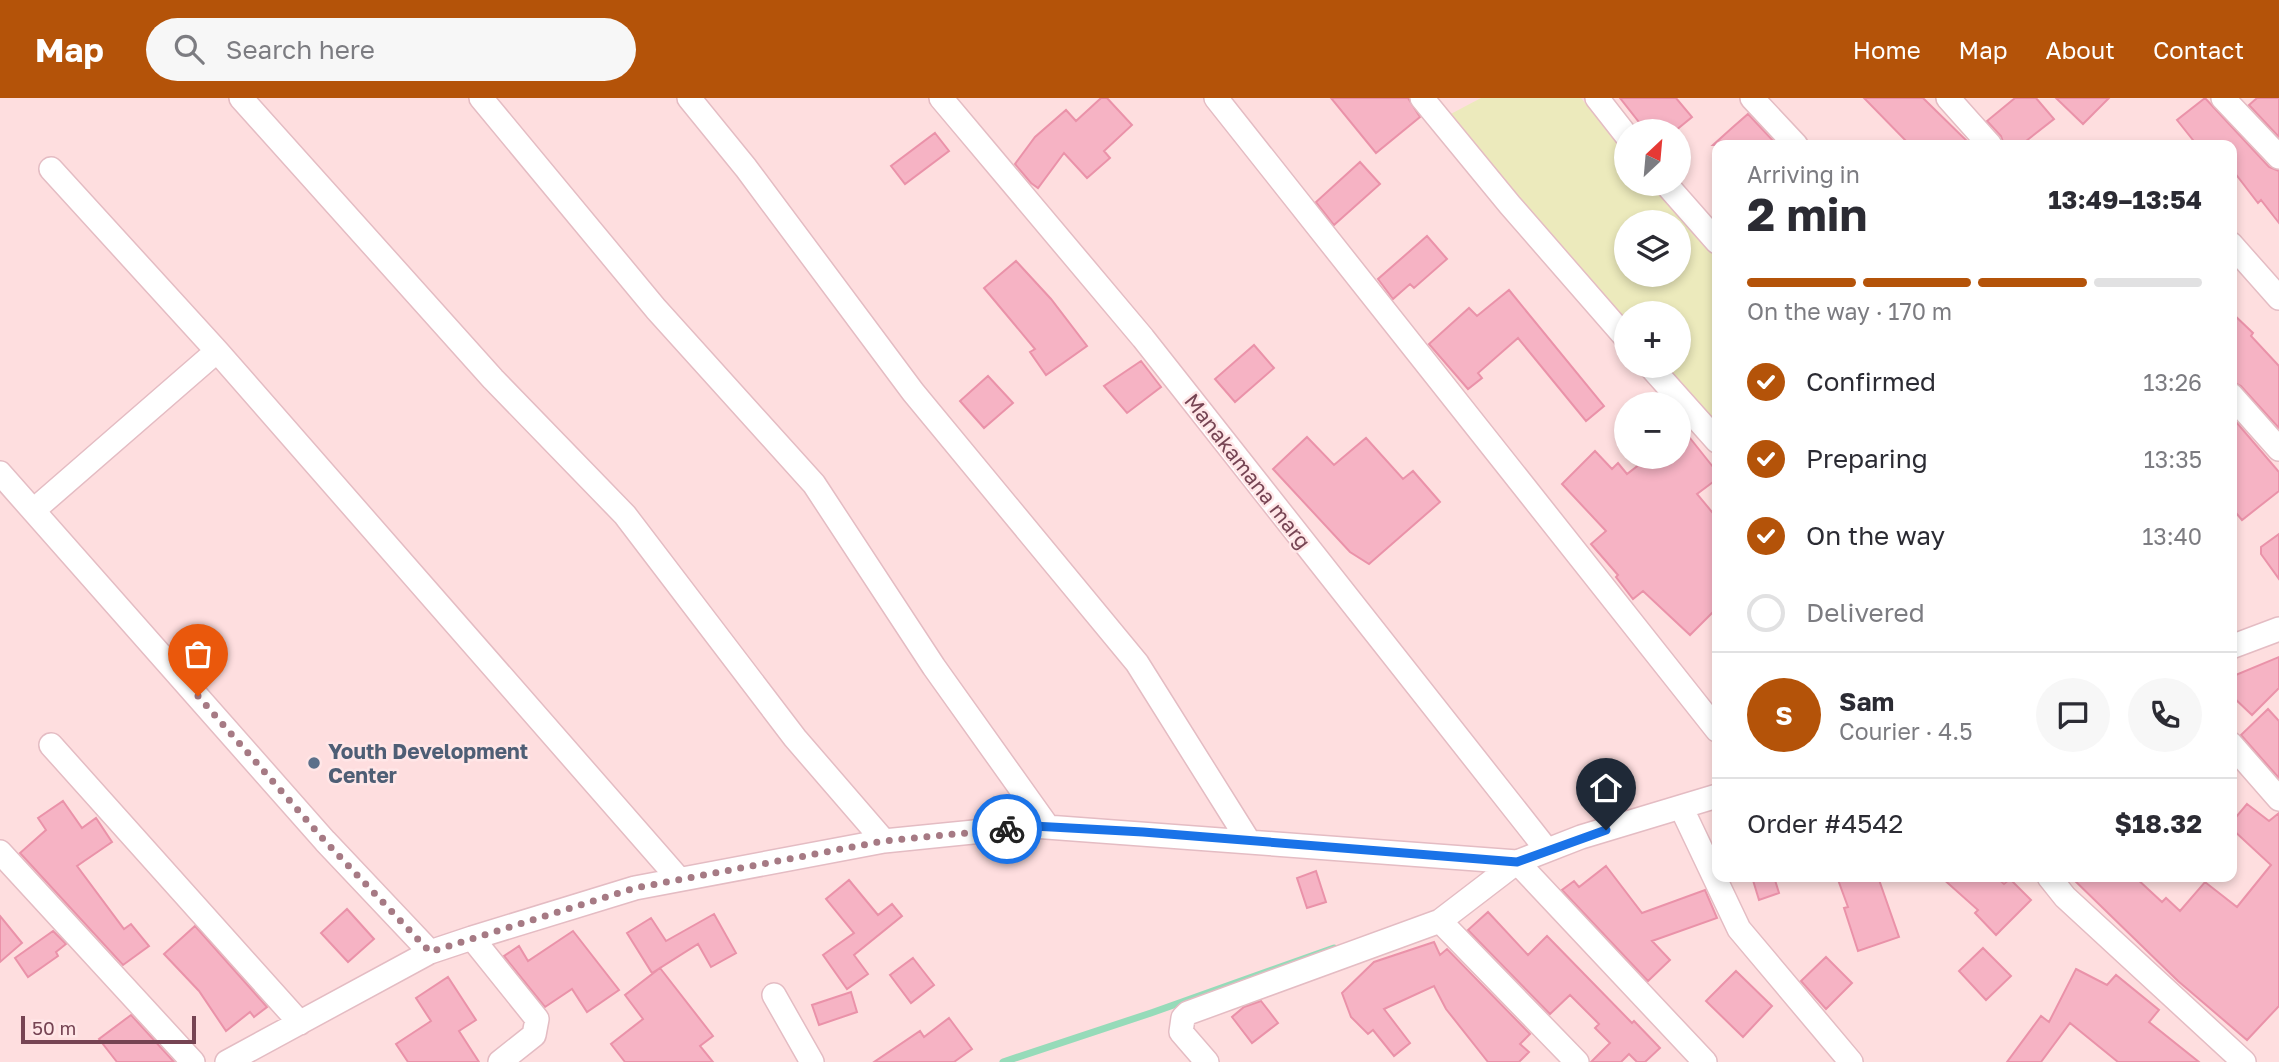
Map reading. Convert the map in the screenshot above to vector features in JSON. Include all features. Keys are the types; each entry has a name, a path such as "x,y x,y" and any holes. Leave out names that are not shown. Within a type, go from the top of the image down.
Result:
{"street":[{"path":"240,98 494,379 625,515 795,738 884,841"},
{"path":"481,98 656,309 814,484 934,667 1048,827"},
{"path":"689,98 746,168 913,392 1137,663 1248,840"},
{"name":"Manakamana marg","path":"941,98 1152,348 1547,850"},
{"path":"1216,98 1712,724"},
{"path":"1422,98 1510,205 1614,324"},
{"path":"1597,98 1614,120"},
{"path":"1752,98 1791,140"},
{"path":"1948,98 1986,140"},
{"path":"2222,98 2279,157"},
{"path":"51,169 217,351 679,879"},
{"path":"1677,196 1712,236"},
{"path":"2237,251 2279,298"},
{"path":"34,510 217,351"},
{"path":"1661,378 1712,435"},
{"path":"2237,402 2279,449"},
{"path":"0,473 325,841 430,952"},
{"path":"2237,645 2279,629"},
{"path":"51,745 300,1023"},
{"path":"2237,751 2279,799"},
{"path":"1207,1062 1181,1032 1183,1018 1188,1013 1440,921 1517,862 1712,798"},
{"path":"1681,807 1712,872"},
{"path":"227,1062 430,952 635,888 884,841 1048,827 1517,862 1705,1062"},
{"path":"0,852 193,1062"},
{"path":"1717,882 1739,929 1851,1062"},
{"path":"2053,882 2065,897 2244,1062"},
{"path":"1440,921 1577,1062"},
{"path":"472,938 537,1019 534,1035 500,1062"},
{"path":"774,995 812,1062"}],"shaded area":[{"path":"1481,98 1581,98 1614,138 1614,196 1664,196 1676,210 1614,210 1614,287 1691,287 1691,227 1712,251 1712,435 1691,410 1691,392 1676,392 1664,378 1691,378 1691,301 1614,301 1614,319 1445,117"}],"building":[{"path":"1101,98 1107,98 1132,125 1104,151 1110,158 1087,178 1064,153 1038,188 1031,183 1015,164 1035,137 1066,110 1076,121"},
{"path":"1331,98 1408,98 1420,117 1376,153"},
{"path":"1620,98 1676,98 1692,117 1690,119 1637,119"},
{"path":"1864,98 1923,98 1966,140 1905,140"},
{"path":"2015,98 2036,98 2054,119 2027,140 2002,140 1987,121"},
{"path":"2056,98 2109,98 2083,124"},
{"path":"2205,98 2269,167 2279,171 2279,223 2261,200 2258,203 2237,176 2237,140 2193,140 2177,120"},
{"path":"2257,98 2279,98 2279,137 2249,105"},
{"path":"1748,114 1772,140 1719,140"},
{"path":"935,133 949,151 905,184 891,166"},
{"path":"1360,162 1380,184 1334,225 1316,202"},
{"path":"1427,236 1447,259 1414,288 1410,284 1393,299 1378,279"},
{"path":"1016,261 1051,299 1087,346 1046,375 1030,352 1035,349 984,288"},
{"path":"1509,290 1604,406 1586,421 1518,338 1478,373 1482,378 1468,389 1429,344 1469,308 1477,316"},
{"path":"2237,318 2279,366 2279,428 2237,384"},
{"path":"1254,345 1274,368 1235,402 1215,379"},
{"path":"1141,361 1161,387 1127,413 1104,386"},
{"path":"988,376 1013,403 984,428 960,401"},
{"path":"2237,423 2279,472 2279,491 2242,520 2237,514"},
{"path":"1307,437 1334,465 1366,438 1403,479 1413,471 1440,502 1369,564 1350,552 1273,469"},
{"path":"1691,439 1712,466 1712,483 1697,494 1712,512 1712,613 1690,635 1643,591 1633,599 1616,577 1618,575 1591,544 1606,531 1562,484 1595,451 1612,469 1623,469 1627,474 1633,469 1691,469"},
{"path":"2279,534 2279,579 2261,554 2261,547"},
{"path":"2279,657 2279,688 2252,715 2237,701 2237,674"},
{"path":"2268,709 2279,721 2279,778 2241,735"},
{"path":"63,801 82,828 96,818 112,842 77,866 124,929 131,924 149,946 123,965 20,853 46,830 38,818"},
{"path":"2247,804 2269,821 2279,813 2279,1006 2247,1040 2178,981 2076,882 2140,882 2162,902 2166,898 2180,911 2205,882 2237,907 2271,865 2237,834 2237,816"},
{"path":"1606,866 1642,913 1705,890 1717,918 1652,941 1670,960 1648,981 1562,890 1574,881 1579,887"},
{"path":"1316,871 1326,902 1307,908 1297,878"},
{"path":"849,880 878,915 892,904 902,916 854,955 868,974 847,989 823,955 854,933 826,899"},
{"path":"1754,882 1776,882 1779,893 1759,900"},
{"path":"1839,882 1880,882 1899,937 1858,951 1844,908 1848,907"},
{"path":"1947,882 2013,882 2031,900 1996,935 1975,913 1978,910"},
{"path":"347,909 374,939 348,962 321,933"},
{"path":"1488,912 1528,955 1547,936 1660,1048 1645,1062 1637,1062 1629,1054 1621,1062 1591,1062 1610,1043 1595,1028 1599,1024 1570,995 1550,1014 1468,930"},
{"path":"714,914 736,953 711,967 698,944 652,973 627,933 651,918 666,941"},
{"path":"0,916 22,943 0,962"},
{"path":"195,926 267,1007 254,1017 250,1012 226,1031 199,991 164,954"},
{"path":"53,931 66,944 56,952 58,956 28,977 15,958"},
{"path":"573,931 619,990 587,1012 572,989 545,1007 504,956 519,946 528,961"},
{"path":"1434,942 1440,955 1447,949 1530,1034 1520,1044 1529,1052 1519,1062 1488,1062 1446,1009 1434,986 1384,1009 1410,1043 1394,1056 1373,1030 1368,1034 1351,1017 1342,993 1374,962"},
{"path":"1983,948 2011,976 1986,1000 1959,971"},
{"path":"1826,957 1852,983 1826,1009 1801,981"},
{"path":"913,958 934,985 911,1003 890,975"},
{"path":"660,968 713,1036 700,1046 713,1062 625,1062 611,1044 643,1019 625,995"},
{"path":"2076,969 2107,985 2116,975 2159,1010 2149,1022 2199,1062 2118,1062 2070,1023 2041,1062 2007,1062 2041,1016 2049,1022"},
{"path":"1736,971 1772,1006 1743,1037 1706,1001"},
{"path":"448,977 476,1020 459,1031 479,1062 408,1062 396,1044 431,1021 416,998"},
{"path":"851,992 857,1012 819,1025 812,1005"},
{"path":"1261,1001 1278,1023 1252,1043 1232,1017 1244,1007"},
{"path":"131,1015 174,1062 117,1062 99,1039"},
{"path":"949,1018 972,1049 954,1062 874,1062 920,1031 924,1037"}],"waterway":[{"path":"1003,1062 1334,948"}],"way so far":[{"path":"198,696 325,841 430,952 635,888 884,841 1007,829"}],"place":[{"name":"Youth Development Center","path":"314,763"}],"route":[{"path":"1007,829 1033,826 1143,832 1517,862 1606,830"}]}
